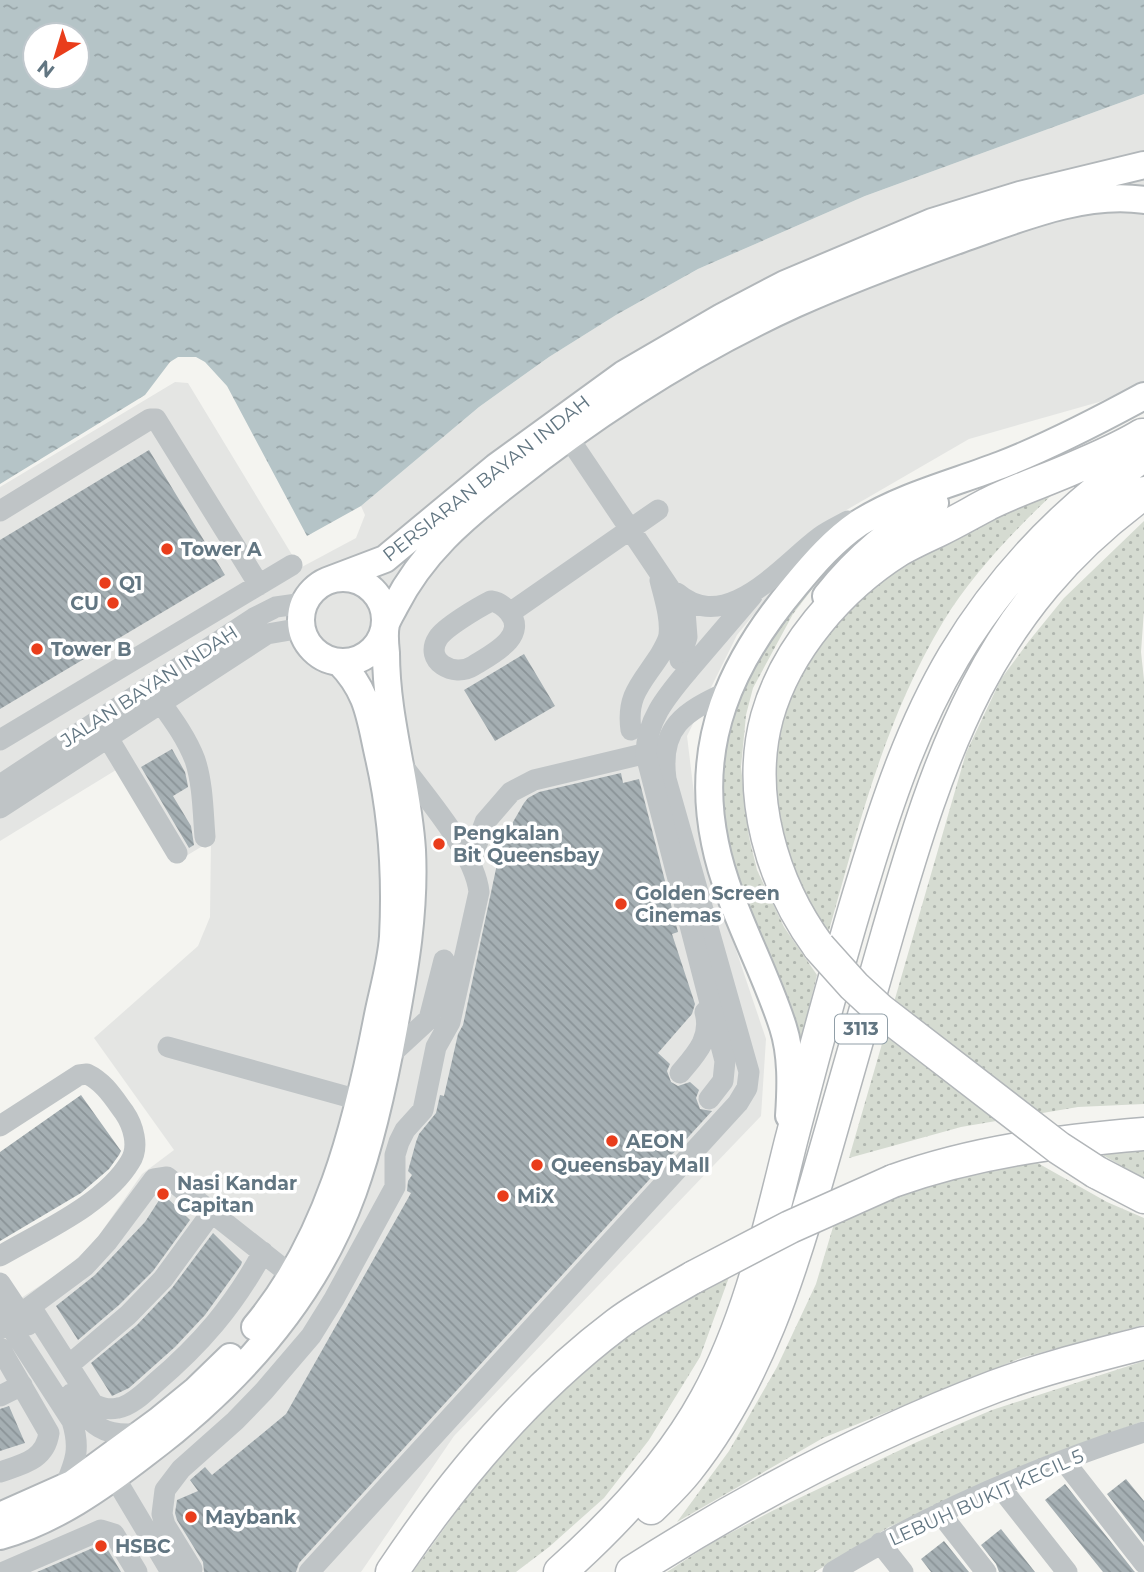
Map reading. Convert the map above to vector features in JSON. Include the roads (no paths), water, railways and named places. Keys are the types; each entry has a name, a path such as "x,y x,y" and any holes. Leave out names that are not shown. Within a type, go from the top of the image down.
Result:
{"highway":[{"path":"1144,434 1101,457 990,503 900,550 866,572 842,595 788,668 770,707 764,731 761,769 764,818 769,845 797,915 819,947 880,1010 1011,1112 1096,1172 1144,1197"},
{"name":"3113","path":"560,1572 620,1514 654,1475 705,1401 737,1333 757,1273 846,934 876,838 932,697 973,628 1018,568 1054,527 1144,455"},
{"name":"3113","path":"585,1572 621,1540 686,1471 713,1433 742,1382 772,1318 802,1235 917,835 954,732 985,668 1018,618 1066,561 1099,529 1144,493"},
{"path":"389,1570 503,1428 564,1367 618,1323 694,1277 790,1227 893,1181 931,1168 1025,1147 1144,1134"},
{"path":"632,1572 791,1479 954,1402 1049,1368 1144,1342"}],"main road":[{"name":"PERSIARAN BAYAN INDAH","path":"327,581 385,558 496,467 624,374 785,284 932,222 1020,195 1144,165"},
{"name":"PERSIARAN BAYAN INDAH","path":"0,1516 110,1469 215,1397 242,1369 290,1310 323,1258 353,1193 391,1047 409,948 412,915 412,851 400,761 387,701 385,626 406,585 456,524 568,437 630,395 732,336 793,305 880,268 1012,222 1098,197 1144,200"},
{"path":"786,1159 791,1081 783,1028 727,883 715,845 709,811 711,746 718,715 741,662 760,631 807,571 849,530 892,507 1003,464 1110,415 1144,396"},
{"path":"770,707 794,644 810,616 851,566 906,520 1003,464"},
{"path":"352,579 364,583 374,591 385,613 385,626 382,638 364,657 352,662 339,662 326,659 306,641 303,616 310,594 327,581 352,579"},
{"name":"PERSIARAN BAYAN INDAH","path":"0,1536 16,1532 73,1504 110,1469 142,1433 196,1390 233,1353 263,1318 328,1205 342,1165 359,1100 393,940 393,877 387,796 366,701 359,685 339,662"}],"street":[{"path":"0,510 150,419 156,419 259,585"},
{"path":"568,437 672,589 687,618 688,658"},
{"path":"680,1073 701,1047 708,1024 637,752 649,701 758,589 820,537 865,514 892,507"},
{"path":"510,613 658,510"},
{"path":"631,730 631,701 664,648 669,635 665,598 655,564"},
{"path":"0,740 292,565"},
{"path":"672,589 685,600 701,607 728,603"},
{"path":"709,1099 723,1081 725,1061 646,755 646,744 656,713 688,658 699,628 728,603 758,589"},
{"name":"JALAN BAYAN INDAH","path":"0,785 254,618 276,607 303,616"},
{"name":"JALAN BAYAN INDAH","path":"0,808 267,634 303,616"},
{"path":"309,1572 738,1103 747,1088 749,1072 666,779 664,749 684,716 696,706 727,692"},
{"path":"161,703 180,730 196,762 205,837"},
{"path":"61,704 77,733"},
{"path":"108,738 177,853"},
{"path":"470,863 485,822 511,792 534,780 664,749"},
{"path":"186,1571 162,1514 166,1490 181,1469 264,1391 311,1336 395,1187 395,1155 399,1142 405,1130 423,1110 436,1047 450,1023 479,892 478,882 453,834 400,761"},
{"path":"391,1047 415,1024 436,995 444,960"},
{"path":"168,1047 359,1100"},
{"path":"0,1126 79,1075 87,1074 106,1087 135,1132 132,1160 112,1185 86,1205 0,1256"},
{"path":"12,1316 85,1266 114,1233 154,1179 167,1177 290,1275"},
{"path":"69,1364 128,1315 163,1279 212,1212"},
{"path":"12,1316 69,1364 93,1404 105,1410 122,1408 187,1356 215,1326 248,1280 263,1252"},
{"path":"0,1283 12,1316 72,1421 77,1437 78,1452 64,1489"},
{"path":"12,1316 92,1423 110,1433 142,1433"},
{"path":"0,1348 49,1433 42,1455 0,1472"},
{"path":"242,1369 264,1391"},
{"path":"0,1396 22,1385"},
{"name":"LEBUH BUKIT KECIL 5","path":"834,1572 880,1543 1000,1487 1064,1461 1140,1440"},
{"path":"1064,1461 1144,1563"},
{"path":"110,1469 186,1571"},
{"path":"1000,1487 1067,1572"},
{"path":"940,1513 986,1572"},
{"path":"4,1572 101,1530 114,1534 137,1572"},
{"path":"880,1543 903,1572"}],"water":[{"path":"0,0 1144,0 1144,94 865,196 698,269 549,357 479,407 361,506 307,536 227,386 205,362 196,357 178,357 170,362 145,395 0,484"}],"place":[{"name":"Tower A","path":"167,549"},
{"name":"Q1","path":"105,583"},
{"name":"CU","path":"113,603"},
{"name":"Tower B","path":"37,649"},
{"name":"Pengkalan Bit Queensbay","path":"439,844"},
{"name":"Golden Screen Cinemas","path":"621,904"},
{"name":"AEON","path":"612,1141"},
{"name":"Queensbay Mall","path":"537,1165"},
{"name":"Nasi Kandar Capitan","path":"163,1194"},
{"name":"MiX","path":"503,1196"},
{"name":"Maybank","path":"191,1517"},
{"name":"HSBC","path":"101,1546"}]}
